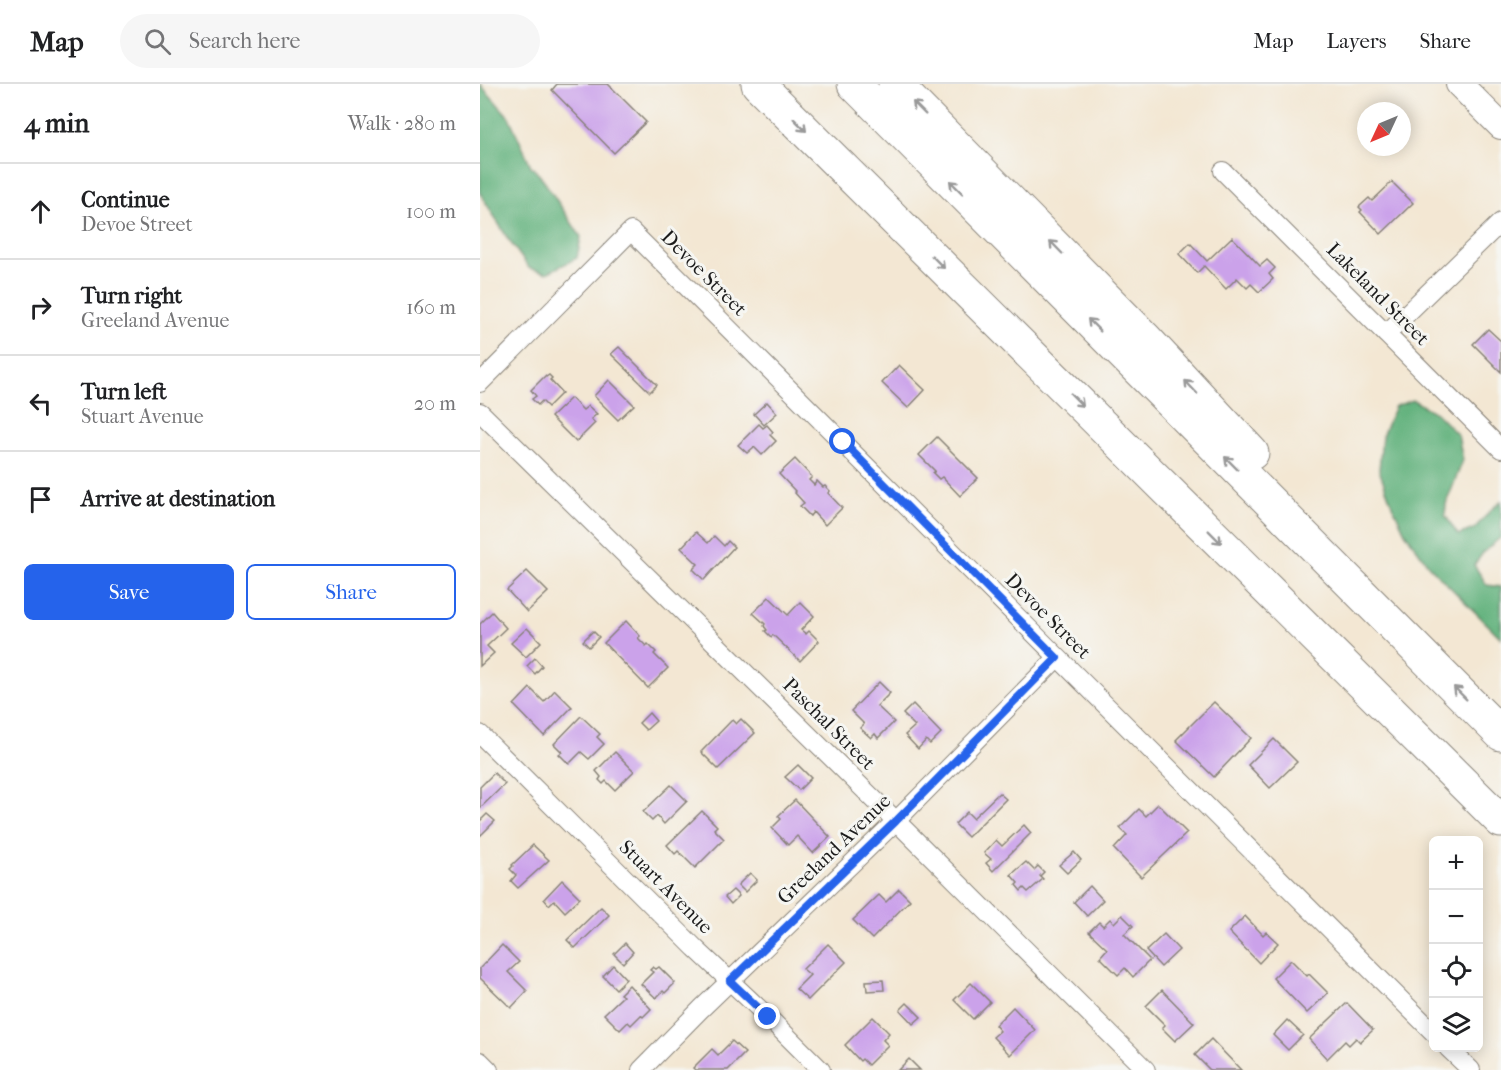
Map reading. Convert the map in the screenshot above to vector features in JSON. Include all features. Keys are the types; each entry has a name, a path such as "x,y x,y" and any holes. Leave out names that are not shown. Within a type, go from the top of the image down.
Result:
{"highway":[{"path":"758,84 1501,820"},
{"path":"854,84 1501,734"},
{"path":"895,84 1144,337 1339,547 1391,624"}],"street":[{"path":"1459,84 1501,126"},
{"name":"Lakeland Street","path":"1223,171 1501,449"},
{"path":"1386,334 1501,222"},
{"name":"Devoe Street","path":"480,383 631,231 1429,1028"},
{"name":"Paschal Street","path":"480,412 1146,1070"},
{"name":"Greeland Avenue","path":"641,1070 896,821 1057,658"},
{"name":"Stuart Avenue","path":"480,734 694,948 821,1070"},
{"path":"1453,1052 1471,1070"},
{"path":"480,1060 489,1070"}],"green space":[{"path":"480,84 509,117 531,166 542,178 581,237 577,258 547,273 529,268 480,193"},
{"path":"1413,400 1436,413 1458,435 1463,460 1446,504 1445,515 1458,535 1474,529 1501,501 1501,537 1483,553 1474,565 1487,585 1501,587 1501,638 1429,566 1405,532 1379,470 1382,436 1395,406"}],"building":[{"path":"557,84 608,84 646,122 614,153 552,90"},
{"path":"1392,182 1413,203 1381,234 1360,212 1362,210 1359,207 1369,198 1372,201"},
{"path":"1232,237 1260,266 1267,260 1275,268 1269,274 1273,279 1259,292 1251,284 1247,288 1237,278 1226,289 1204,266 1197,273 1179,254 1190,243 1207,261"},
{"path":"1488,329 1501,341 1501,372 1473,344"},
{"path":"619,347 657,385 650,392 611,354"},
{"path":"899,365 925,390 908,408 882,383"},
{"path":"549,375 552,378 550,380 562,393 548,407 542,401 538,405 532,399 536,396 531,390"},
{"path":"609,380 634,405 618,420 594,396"},
{"path":"571,398 583,410 588,406 597,414 591,419 595,423 576,442 551,417"},
{"path":"767,402 777,413 764,425 754,414"},
{"path":"759,424 763,428 767,425 773,432 770,435 776,441 762,455 754,447 747,453 738,445"},
{"path":"937,437 978,478 960,496 942,477 939,479 933,473 935,471 919,455"},
{"path":"795,459 812,477 809,480 814,485 817,481 823,487 825,486 830,491 828,493 842,508 825,525 813,512 810,516 800,506 804,503 779,474"},
{"path":"696,532 708,543 714,536 724,546 728,541 734,547 704,580 693,569 698,564 681,548"},
{"path":"527,571 548,592 527,612 507,590"},
{"path":"769,597 788,615 800,602 814,616 801,630 806,634 809,631 819,641 800,661 773,635 771,637 765,631 767,630 765,624 753,613"},
{"path":"492,612 506,628 487,646 494,653 480,666 480,624"},
{"path":"626,621 640,636 638,638 656,652 654,654 668,668 648,688 604,643"},
{"path":"527,628 541,642 526,657 511,643"},
{"path":"593,631 599,637 589,647 583,641"},
{"path":"535,658 542,666 535,674 527,666"},
{"path":"879,682 890,693 877,706 894,722 878,738 875,734 871,738 860,728 864,724 851,711"},
{"path":"530,688 544,702 555,690 572,707 544,736 514,705"},
{"path":"1214,702 1251,738 1214,777 1176,740"},
{"path":"913,704 941,733 930,744 926,740 918,749 905,735 915,726 903,714"},
{"path":"649,713 656,721 646,730 639,723"},
{"path":"581,716 600,734 597,737 604,744 589,759 581,752 569,764 559,754 562,752 554,744"},
{"path":"741,719 755,733 718,769 701,752 732,720 736,724"},
{"path":"1274,739 1297,762 1270,788 1248,765"},
{"path":"615,752 634,771 615,790 606,781 603,784 599,780 601,777 596,771"},
{"path":"798,765 811,778 799,790 785,777"},
{"path":"494,773 505,784 480,808 480,787"},
{"path":"671,785 687,801 664,824 657,816 652,821 643,812"},
{"path":"999,793 1006,799 968,837 955,824 967,812 973,818"},
{"path":"795,800 830,837 813,853 797,836 788,845 772,828 781,819 778,816"},
{"path":"1158,804 1187,833 1141,877 1114,849 1127,835 1120,828 1139,809 1146,816"},
{"path":"702,811 717,826 714,829 724,839 695,868 678,851 675,854 667,845"},
{"path":"487,814 495,821 480,836 480,821"},
{"path":"1024,825 1031,833 993,871 986,863 991,859 984,853 996,840 1002,846"},
{"path":"533,845 549,860 518,888 511,881 516,875 510,869"},
{"path":"1074,852 1081,860 1067,873 1059,865"},
{"path":"1026,862 1034,870 1038,866 1044,872 1040,876 1043,879 1028,892 1024,888 1021,891 1011,875"},
{"path":"750,873 757,880 745,892 738,885"},
{"path":"562,880 580,898 565,912 554,900 549,905 544,899"},
{"path":"1090,886 1103,900 1087,916 1074,902"},
{"path":"899,889 910,900 872,939 853,920 879,895 886,902"},
{"path":"733,890 739,896 731,904 725,897"},
{"path":"601,907 609,915 575,948 567,940"},
{"path":"1122,915 1133,926 1124,934 1150,960 1133,977 1125,968 1118,975 1100,957 1107,949 1089,932 1099,922 1103,926 1110,919 1114,923"},
{"path":"1245,916 1263,935 1266,932 1278,943 1259,963 1229,932"},
{"path":"1164,934 1179,950 1161,967 1146,951"},
{"path":"625,943 633,952 623,963 614,954"},
{"path":"828,944 846,962 808,1000 796,989 810,975 803,969"},
{"path":"502,945 519,962 508,972 527,991 511,1008 480,978 480,968"},
{"path":"1291,960 1328,993 1307,1013 1273,978"},
{"path":"613,965 626,979 616,989 603,976"},
{"path":"653,967 656,969 659,967 675,983 656,998 641,984 653,972 650,970"},
{"path":"883,980 884,990 867,991 866,981"},
{"path":"971,983 990,1002 973,1019 954,1000"},
{"path":"629,985 651,1009 631,1025 628,1022 620,1030 604,1014 623,996 620,994"},
{"path":"1162,990 1194,1023 1175,1041 1162,1028 1165,1025 1146,1006"},
{"path":"907,1003 921,1017 913,1024 900,1010"},
{"path":"1347,1003 1373,1030 1360,1042 1356,1038 1349,1045 1345,1041 1327,1059 1309,1039"},
{"path":"1013,1007 1035,1030 1010,1055 993,1037 1000,1031 995,1025"},
{"path":"873,1017 889,1033 883,1040 888,1045 868,1065 862,1059 860,1061 845,1045"},
{"path":"1287,1020 1303,1035 1288,1050 1273,1035"},
{"path":"1211,1039 1241,1070 1210,1070 1195,1055"},
{"path":"732,1041 745,1053 728,1070 695,1070 693,1068 712,1049 718,1055"},
{"path":"909,1059 920,1070 898,1070"}],"route":[{"path":"768,1017 730,981 896,821 1057,658 843,442"}]}
